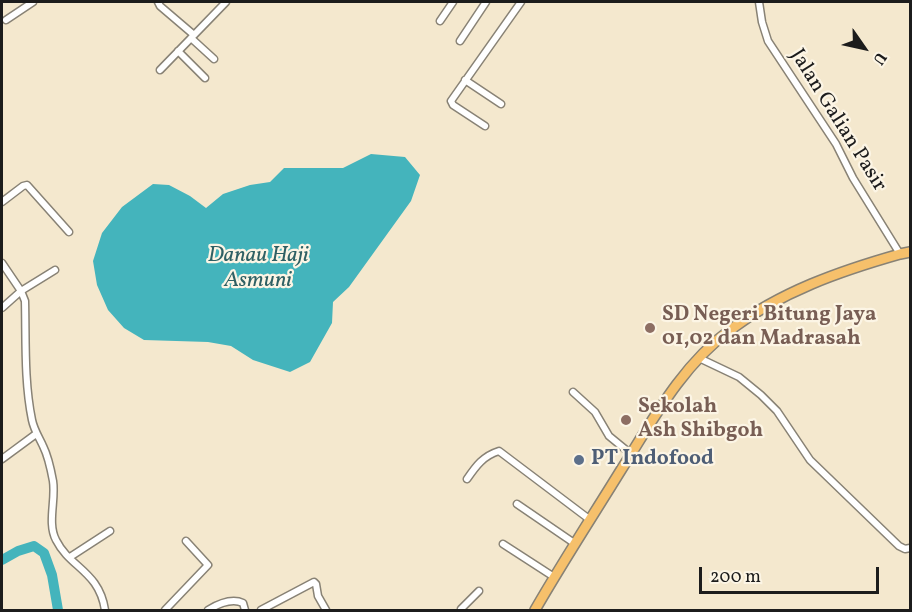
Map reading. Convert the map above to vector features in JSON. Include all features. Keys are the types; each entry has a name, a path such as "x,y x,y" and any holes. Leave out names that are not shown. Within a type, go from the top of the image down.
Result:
{"highway":[{"path":"535,610 574,543 631,454 676,386 699,358 729,330 796,291 836,273 910,252"}],"street":[{"path":"6,20 33,2"},
{"path":"158,2 214,59"},
{"path":"160,70 226,2"},
{"path":"440,21 453,2"},
{"path":"460,41 486,2"},
{"path":"485,126 451,103 521,2"},
{"name":"Jalan Galian Pasir","path":"759,2 768,40 836,144 856,183 900,254"},
{"path":"178,51 205,78"},
{"path":"465,81 501,104"},
{"path":"2,202 27,185 69,232"},
{"path":"2,263 25,301 27,392 36,434 44,447 53,480 52,530 56,541 95,584 101,594 105,610"},
{"path":"2,308 21,291 55,270"},
{"path":"699,358 739,377 760,395 777,411 810,460 899,546 905,549 910,548"},
{"path":"573,392 595,412 609,436 631,454"},
{"path":"2,459 36,434"},
{"path":"467,479 488,454 499,451 590,519"},
{"path":"517,504 574,543"},
{"path":"70,557 110,531"},
{"path":"165,610 208,565 186,541"},
{"path":"503,544 554,577"},
{"path":"261,610 290,597 313,582 316,584 318,596 326,610"},
{"path":"462,610 479,591"},
{"path":"208,610 221,603 238,601 243,603 245,610"}],"water":[{"name":"Danau Haji Asmuni","path":"371,154 405,157 420,175 411,201 349,287 333,302 332,323 310,362 290,372 253,360 231,346 208,342 144,340 124,328 108,310 97,285 93,261 102,233 122,207 153,184 169,185 206,208 223,194 250,185 270,182 284,168 343,168"}],"waterway":[{"path":"2,560 18,551 34,546 44,553 52,575 58,610"}],"place":[{"name":"SD Negeri Bitung Jaya 01,02 dan Madrasah","path":"650,328"},
{"name":"Sekolah Ash Shibgoh","path":"626,420"},
{"name":"PT Indofood","path":"579,460"}]}
